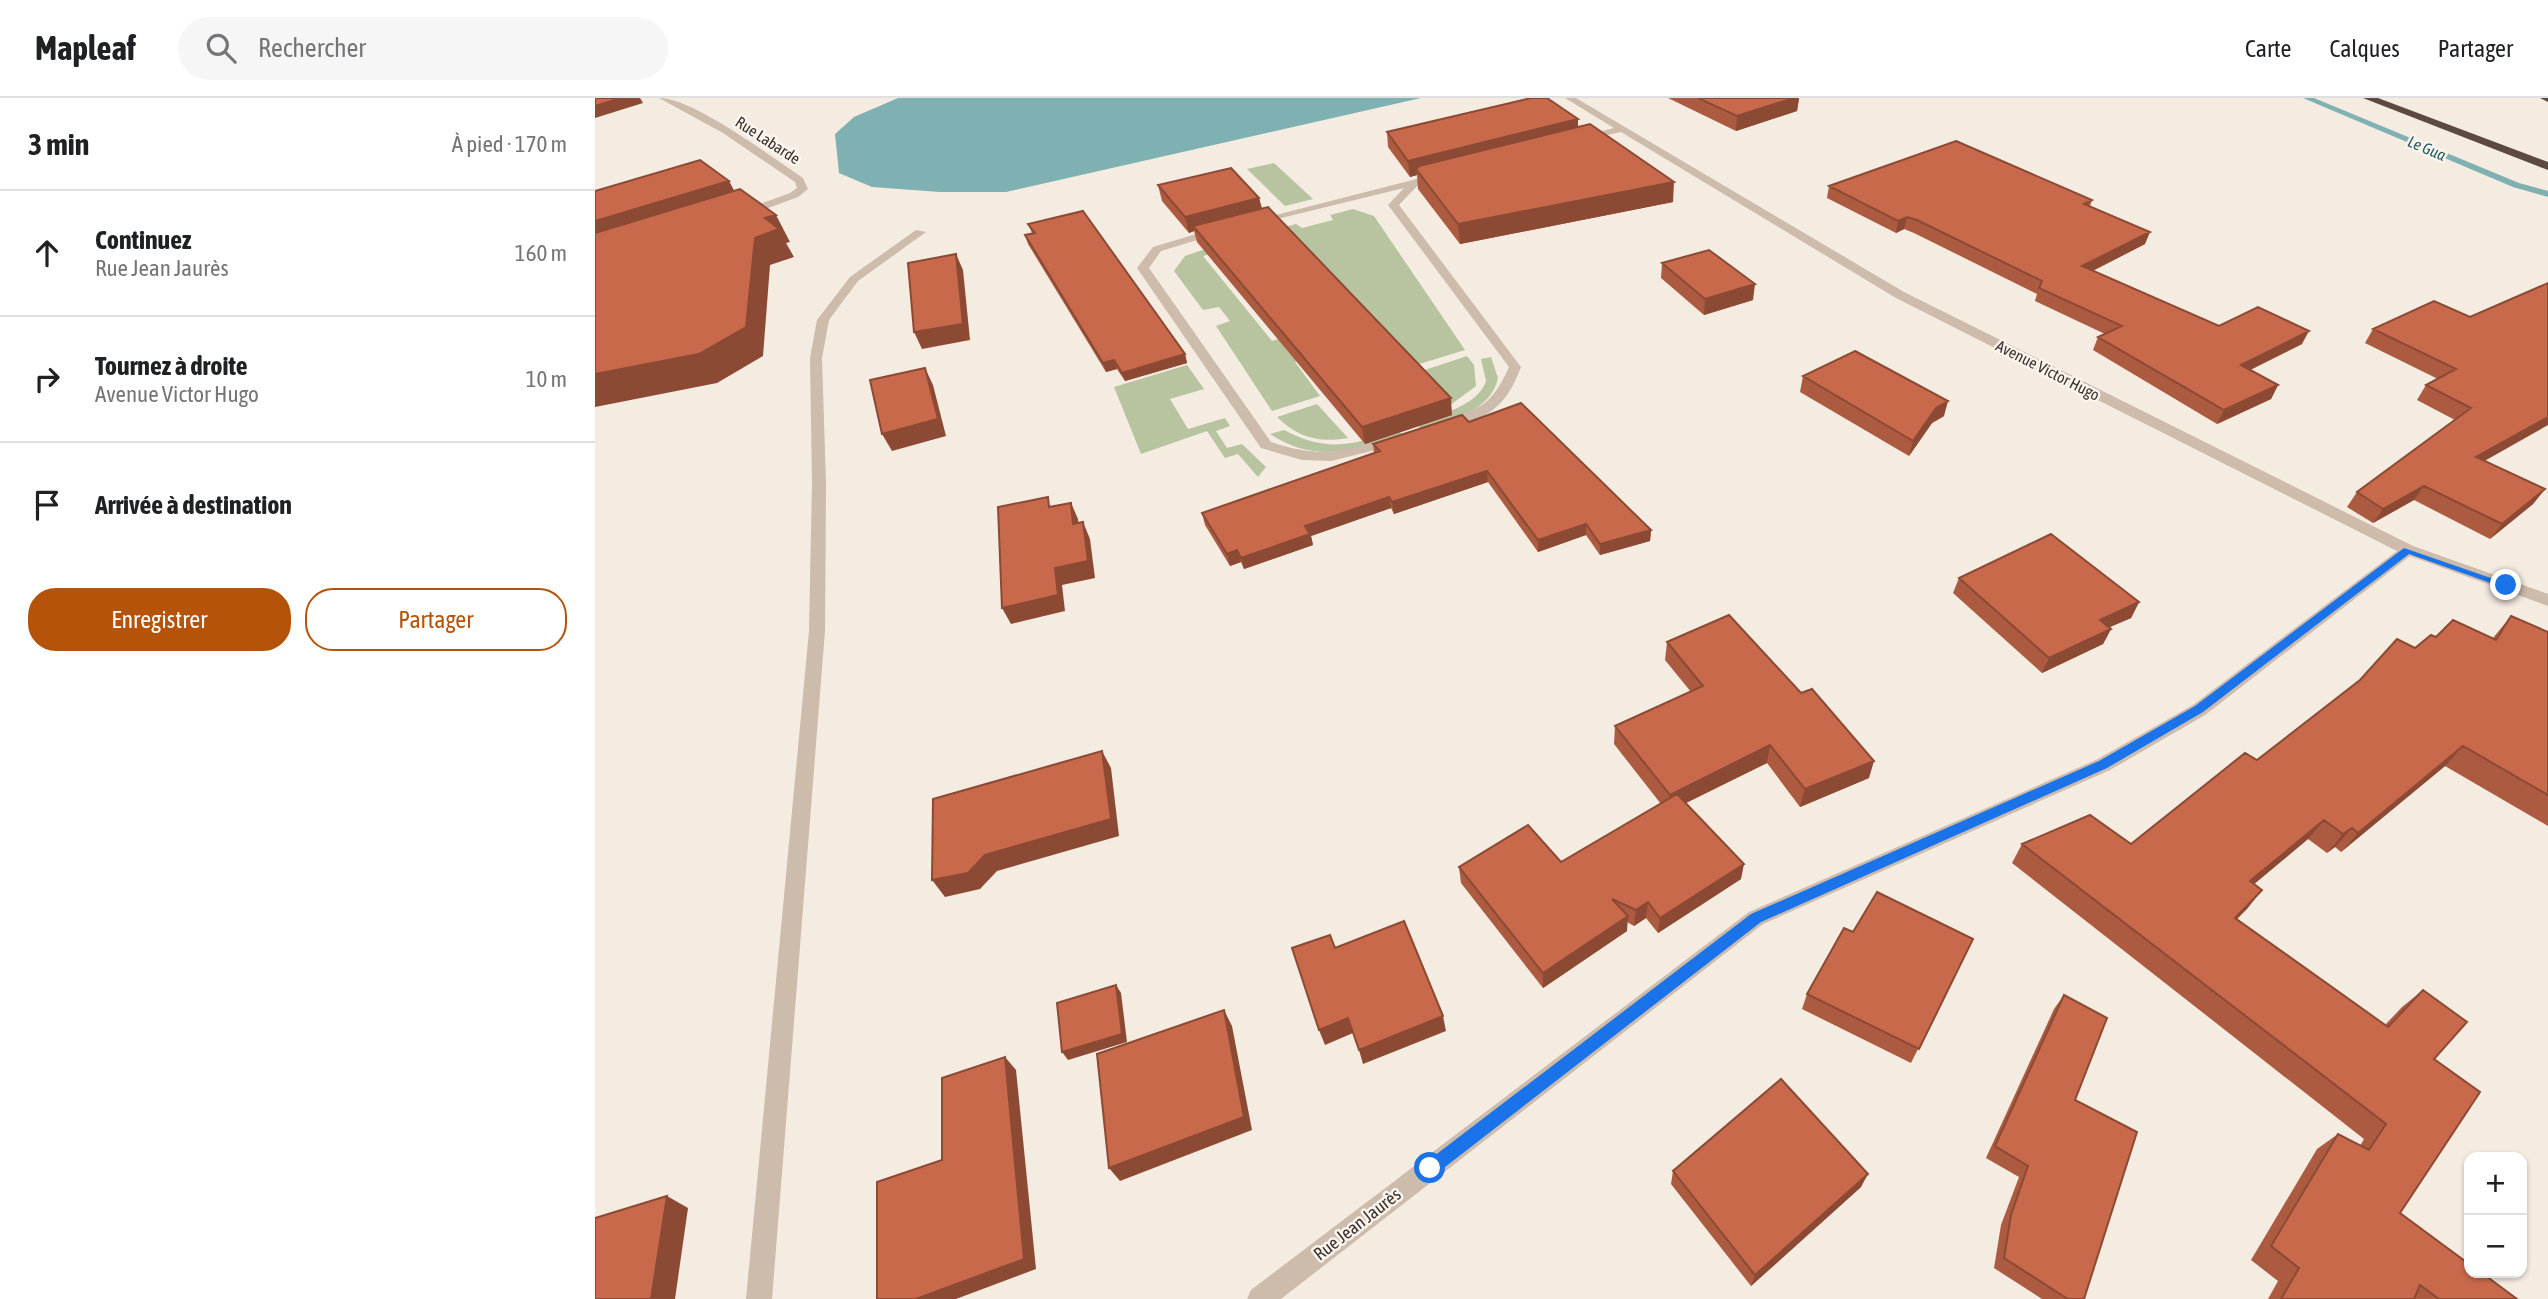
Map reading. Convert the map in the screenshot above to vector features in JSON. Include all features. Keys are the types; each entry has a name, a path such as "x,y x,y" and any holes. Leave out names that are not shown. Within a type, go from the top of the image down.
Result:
{"highway":[{"path":"2368,98 2548,166"}],"street":[{"name":"Rue Labarde","path":"664,98 726,131 799,180 803,189 795,195 735,216"},
{"name":"Avenue Victor Hugo","path":"1570,98 1900,295 2408,550 2548,600"},
{"path":"1570,142 1622,129"},
{"path":"1406,438 1343,459 1296,456 1266,445 1143,268 1157,249 1236,226 1453,173"},
{"path":"1393,205 1415,183"},
{"path":"1356,197 1393,205 1515,367 1503,398 1483,412 1432,429"},
{"path":"759,1299 817,631 819,483 816,358 823,320 854,279 920,232"},
{"name":"Rue Jean Jaurès","path":"1259,1299 1756,918 2103,765 2199,709 2408,550"}],"green space":[{"path":"1274,163 1313,199 1285,206 1247,169"},
{"path":"1353,209 1374,216 1465,350 1416,365 1380,335 1295,362 1320,396 1272,411 1216,326 1230,321 1219,307 1203,310 1174,271 1185,256 1229,241 1235,248 1203,256 1272,341 1359,314 1258,234 1296,224 1302,228 1333,220 1330,215"},
{"path":"1467,356 1474,365 1476,386 1449,406 1419,372"},
{"path":"1491,357 1498,378 1487,399 1468,413 1421,429 1416,423 1456,408 1475,397 1486,381 1481,359"},
{"path":"1187,365 1204,389 1170,399 1188,429 1225,418 1230,426 1216,431 1227,448 1242,444 1266,467 1258,477 1238,454 1225,458 1207,431 1141,454 1114,387"},
{"path":"1317,404 1348,438 1328,440 1310,437 1293,430 1277,417"},
{"path":"1284,430 1313,442 1327,444 1354,443 1398,430 1403,435 1352,450 1319,452 1303,449 1270,434"}],"water":[{"path":"898,98 1421,98 1006,192 940,192 872,187 839,173 835,134 854,117"}],"building":[{"path":"595,98 621,98 595,106"},
{"path":"1531,98 1547,98 1578,119 1408,161 1387,132"},
{"path":"1698,98 1794,98 1737,116"},
{"path":"1590,124 1674,182 1458,224 1416,169 1419,166"},
{"path":"1956,141 2092,200 2084,204 2150,232 2082,266 2219,326 2258,307 2309,331 2241,365 2278,385 2224,410 2098,337 2122,326 2039,288 2042,281 1917,220 1907,217 1898,221 1829,186"},
{"path":"700,160 729,181 595,221 595,191"},
{"path":"1231,168 1259,198 1185,217 1158,185"},
{"path":"740,189 776,215 765,218 779,229 755,238 746,327 699,354 595,374 595,233"},
{"path":"1268,207 1451,398 1362,427 1193,226"},
{"path":"1083,211 1185,354 1122,373 1114,360 1103,363 1025,235 1035,233 1028,224"},
{"path":"1709,250 1755,284 1705,299 1662,263"},
{"path":"956,254 963,324 914,332 908,263"},
{"path":"2548,283 2548,417 2476,457 2545,489 2502,524 2424,486 2383,509 2357,492 2471,408 2426,385 2456,369 2373,329 2434,301 2470,317"},
{"path":"1855,351 1948,401 1936,408 1913,441 1803,376"},
{"path":"925,368 938,419 882,434 870,380"},
{"path":"1521,403 1651,530 1600,544 1586,524 1538,540 1487,471 1392,502 1389,497 1305,526 1310,534 1241,558 1237,550 1227,554 1202,513 1380,451 1373,444 1462,415 1469,422"},
{"path":"1048,497 1049,507 1071,503 1073,524 1083,522 1088,561 1055,568 1058,595 1002,608 998,507"},
{"path":"2051,534 2139,602 2100,620 2111,629 2049,658 1959,578"},
{"path":"1729,615 1801,693 1812,689 1874,761 1805,789 1770,745 1670,795 1615,726 1703,686 1667,642"},
{"path":"2511,616 2548,632 2548,795 2463,746 2358,833 2352,828 2343,834 2324,820 2250,881 2262,890 2235,918 2388,1027 2423,990 2467,1022 2434,1059 2480,1092 2400,1213 2464,1260 2464,1278 2489,1278 2517,1299 2439,1299 2420,1285 2414,1299 2281,1299 2299,1268 2271,1246 2338,1134 2369,1150 2386,1124 2022,844 2090,815 2131,844 2245,753 2257,760 2360,680 2397,639 2415,648 2431,635 2436,637 2453,620 2496,640"},
{"path":"1102,751 1111,819 985,855 968,873 932,880 933,799"},
{"path":"1677,794 1744,864 1660,918 1648,902 1636,910 1612,899 1628,916 1543,973 1459,867 1528,825 1561,862"},
{"path":"1877,892 1973,939 1919,1049 1807,994 1844,928 1853,932"},
{"path":"1404,921 1443,1016 1359,1050 1348,1018 1319,1030 1292,948 1330,935 1335,948"},
{"path":"1116,985 1122,1034 1062,1052 1057,1003"},
{"path":"2064,995 2107,1018 2075,1100 2137,1132 2084,1299 2068,1299 2004,1258 2011,1215 2028,1166 1995,1146"},
{"path":"1224,1010 1244,1117 1109,1168 1097,1054"},
{"path":"1005,1057 1024,1259 916,1299 877,1299 877,1182 942,1160 942,1078"},
{"path":"1781,1079 1868,1174 1755,1275 1673,1171"},
{"path":"667,1196 651,1299 595,1299 595,1218"}],"waterway":[{"name":"Le Gua","path":"2307,98 2516,185 2548,194"}],"route":[{"path":"1430,1168 1756,918 2103,765 2199,709 2408,550 2506,585"}]}
